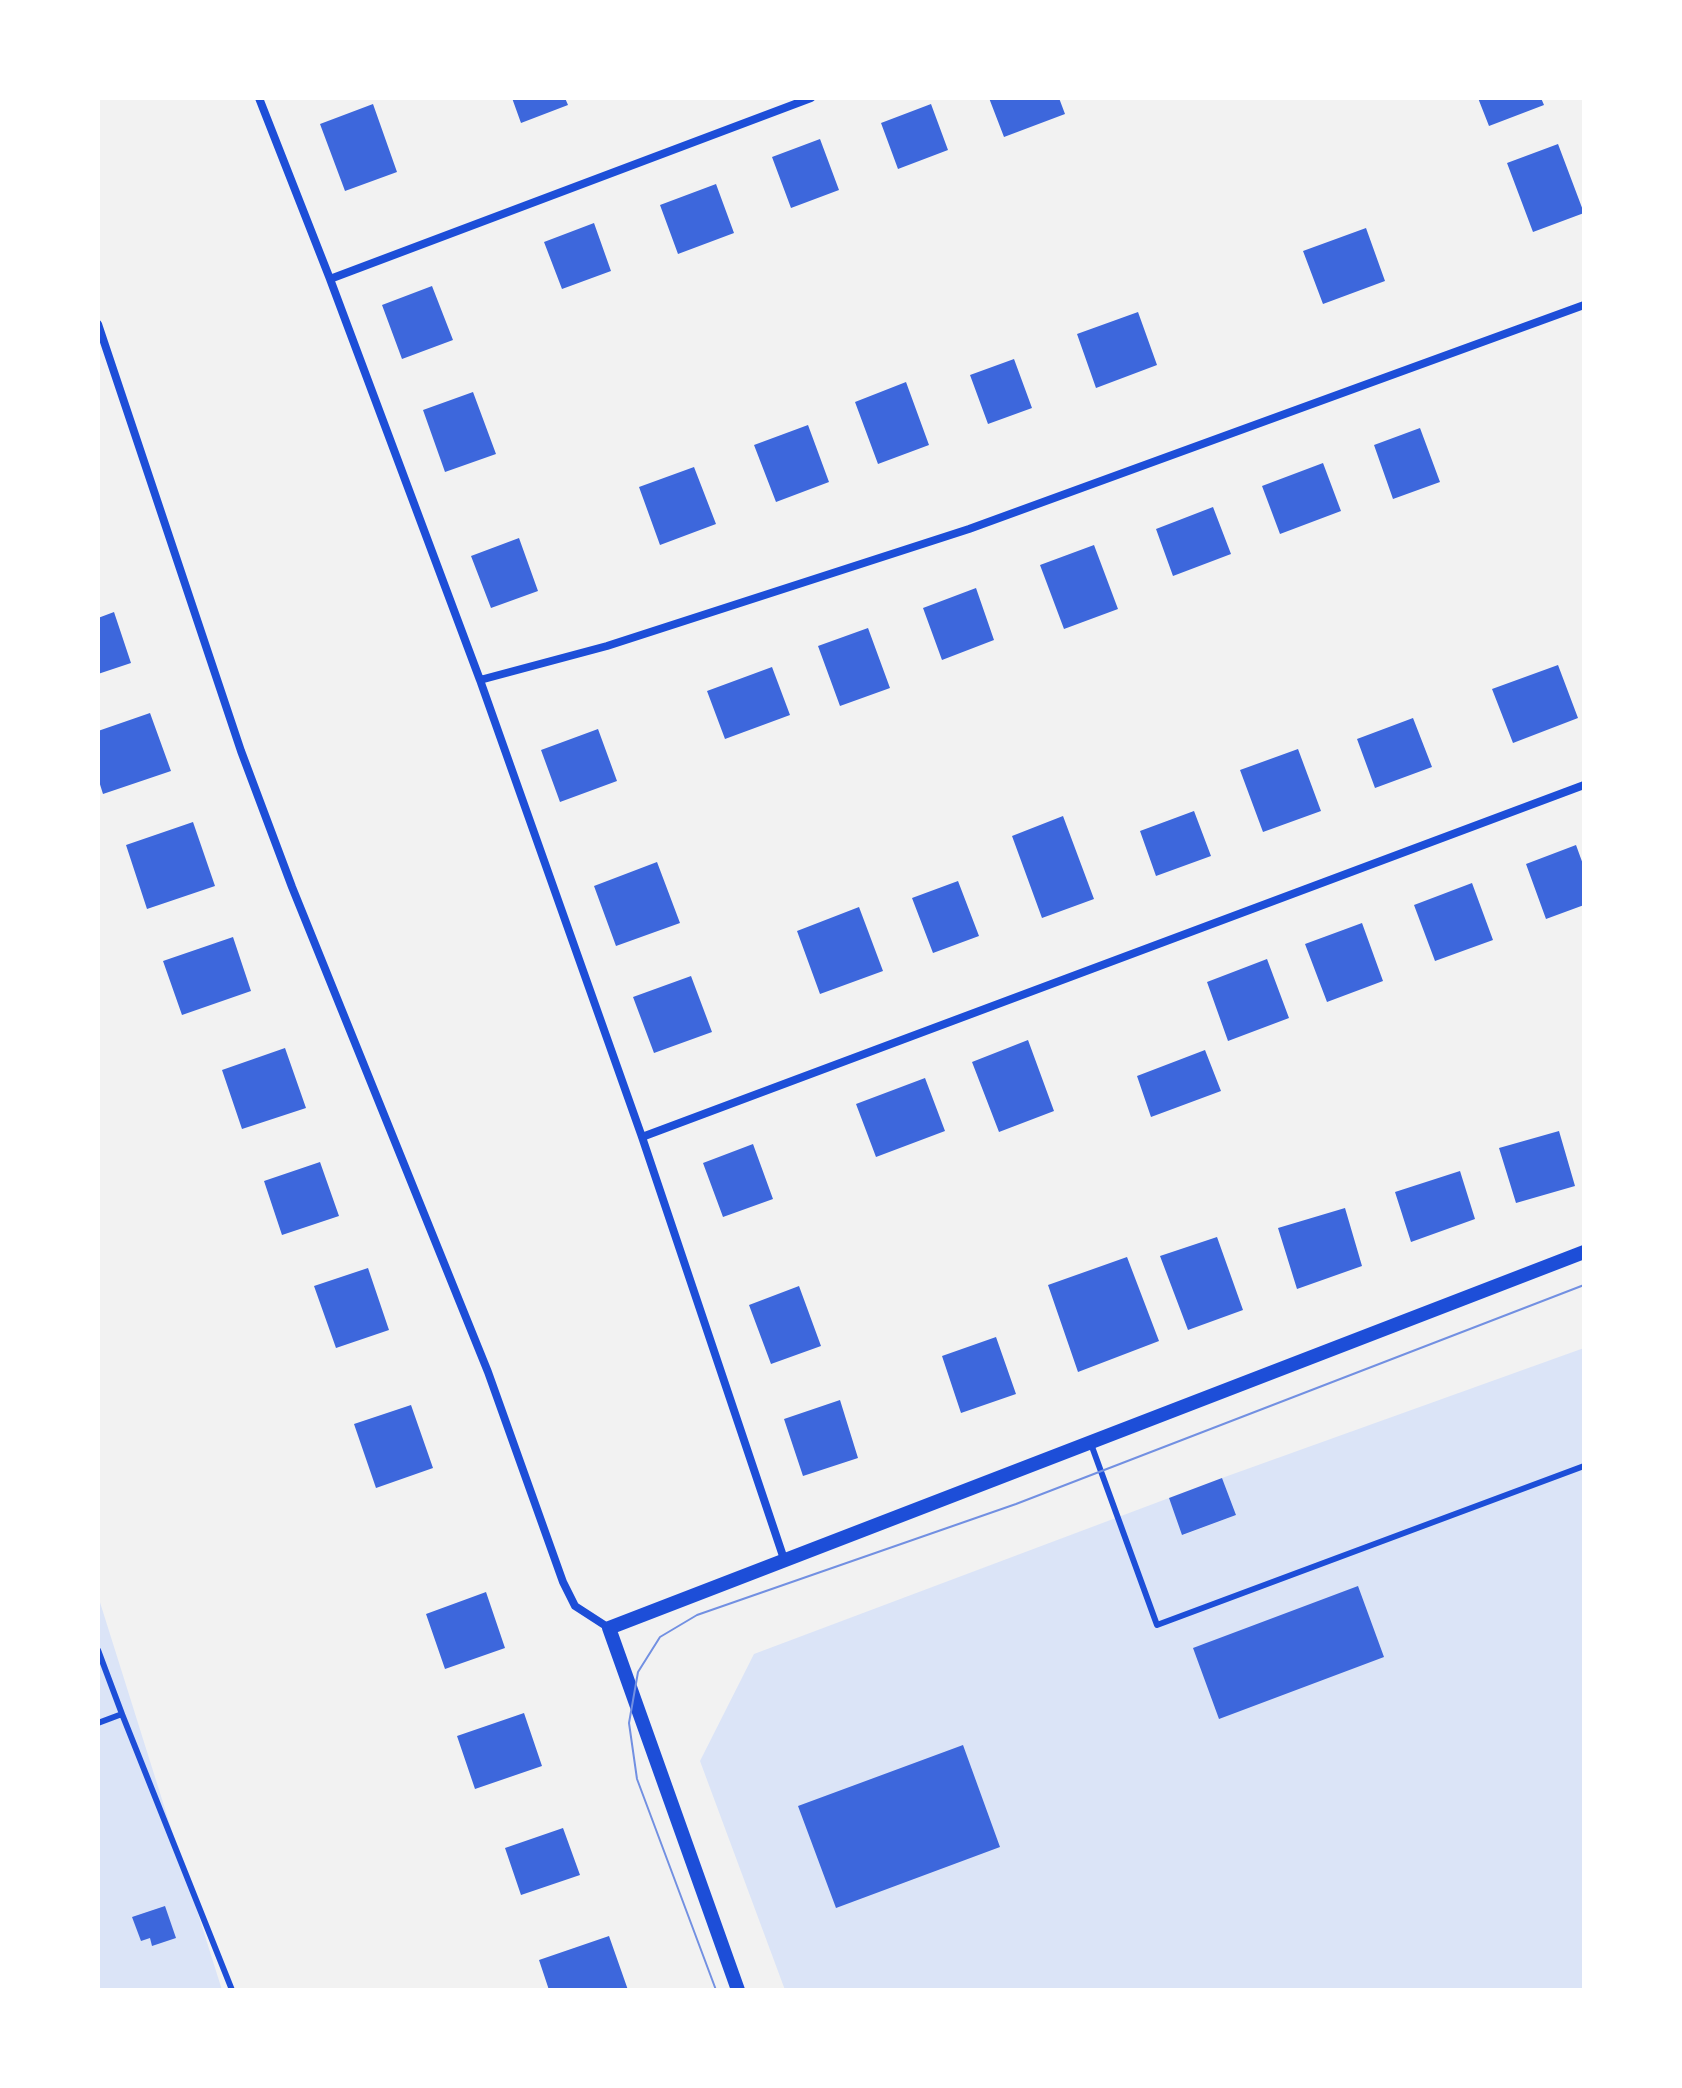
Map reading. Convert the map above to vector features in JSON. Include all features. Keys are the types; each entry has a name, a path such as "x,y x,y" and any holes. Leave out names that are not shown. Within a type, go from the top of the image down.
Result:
{"street":[{"path":"259,98 480,680 642,1137 784,1559"},
{"path":"330,279 811,98"},
{"path":"480,680 607,646 969,529 1584,305"},
{"path":"98,324 241,751 297,902 488,1372 563,1582 575,1606 609,1628 738,1990"},
{"path":"642,1137 1584,785"},
{"path":"609,1628 1584,1252"}],"lane":[{"path":"1090,1442 1157,1625 1584,1466"},
{"path":"98,1650 232,1990"},
{"path":"98,1723 122,1714"}],"shaded area":[{"path":"1584,1348 1584,1990 785,1990 700,1761 754,1654 1169,1498 1183,1535 1236,1515 1222,1478"},
{"path":"98,1596 222,1990 98,1990"}],"building":[{"path":"512,98 565,98 568,105 521,123"},
{"path":"989,98 1059,98 1065,114 1004,137"},
{"path":"1478,98 1541,98 1544,105 1489,126"},
{"path":"373,104 397,172 345,191 320,124"},
{"path":"931,104 948,150 898,169 881,123"},
{"path":"820,139 839,190 791,208 772,157"},
{"path":"1558,144 1584,213 1533,232 1507,163"},
{"path":"716,184 734,233 678,254 660,205"},
{"path":"594,223 611,271 562,289 544,242"},
{"path":"1366,228 1385,281 1323,304 1303,251"},
{"path":"432,286 453,340 402,359 382,305"},
{"path":"1138,312 1157,365 1096,388 1077,334"},
{"path":"1014,359 1032,408 988,424 970,375"},
{"path":"906,382 929,445 878,464 855,402"},
{"path":"473,392 496,454 445,472 423,410"},
{"path":"808,425 829,482 776,502 754,445"},
{"path":"1420,428 1440,482 1393,499 1374,445"},
{"path":"1323,463 1341,511 1280,534 1262,486"},
{"path":"694,467 716,524 660,545 639,487"},
{"path":"1213,507 1231,554 1173,576 1156,529"},
{"path":"519,538 538,591 491,608 471,556"},
{"path":"1094,545 1118,609 1064,629 1040,565"},
{"path":"976,588 994,640 942,660 923,608"},
{"path":"114,612 131,663 98,674 98,618"},
{"path":"868,628 890,688 840,706 818,646"},
{"path":"1558,665 1578,718 1513,743 1492,689"},
{"path":"772,667 790,715 725,739 707,691"},
{"path":"150,713 171,771 103,794 98,778 98,731"},
{"path":"1413,718 1432,767 1375,788 1357,739"},
{"path":"598,729 617,781 560,802 541,750"},
{"path":"1298,749 1321,811 1263,832 1240,770"},
{"path":"1194,811 1211,856 1156,876 1140,831"},
{"path":"1063,816 1094,899 1042,918 1012,836"},
{"path":"193,822 215,886 147,909 126,845"},
{"path":"1576,845 1584,867 1584,905 1546,919 1526,864"},
{"path":"657,862 680,923 616,946 594,886"},
{"path":"958,881 979,936 933,953 912,898"},
{"path":"1472,883 1493,940 1435,961 1414,905"},
{"path":"859,907 883,971 820,994 797,931"},
{"path":"1362,923 1383,981 1327,1002 1305,944"},
{"path":"233,937 251,991 182,1015 163,961"},
{"path":"1267,959 1289,1018 1228,1041 1207,982"},
{"path":"691,976 712,1032 654,1053 633,997"},
{"path":"1028,1040 1054,1111 999,1132 972,1062"},
{"path":"285,1048 306,1108 242,1129 222,1070"},
{"path":"1205,1050 1221,1091 1151,1117 1137,1076"},
{"path":"925,1078 945,1131 876,1157 856,1104"},
{"path":"1559,1131 1575,1186 1516,1203 1499,1148"},
{"path":"753,1144 773,1199 723,1217 703,1163"},
{"path":"320,1162 339,1216 282,1235 264,1181"},
{"path":"1460,1171 1475,1219 1411,1242 1395,1192"},
{"path":"1345,1208 1362,1266 1297,1289 1278,1228"},
{"path":"1217,1237 1243,1310 1188,1330 1160,1256"},
{"path":"1127,1257 1159,1341 1078,1372 1048,1285"},
{"path":"368,1268 389,1330 336,1348 314,1286"},
{"path":"799,1286 821,1346 771,1364 749,1305"},
{"path":"996,1337 1016,1394 961,1413 942,1356"},
{"path":"840,1400 858,1458 803,1476 784,1419"},
{"path":"411,1405 433,1468 376,1488 354,1424"},
{"path":"1222,1478 1236,1515 1182,1535 1169,1498"},
{"path":"1358,1586 1384,1657 1219,1719 1193,1648"},
{"path":"486,1592 505,1648 445,1669 426,1614"},
{"path":"524,1713 542,1766 475,1789 457,1736"},
{"path":"963,1745 1000,1847 836,1908 798,1806"},
{"path":"563,1828 580,1875 521,1895 505,1848"},
{"path":"165,1906 176,1938 152,1946 150,1938 141,1941 132,1917"},
{"path":"609,1936 628,1990 549,1990 539,1960"}],"tram line":[{"path":"716,1990 637,1779 629,1723 638,1672 660,1637 697,1615 1016,1504 1584,1285"}]}
